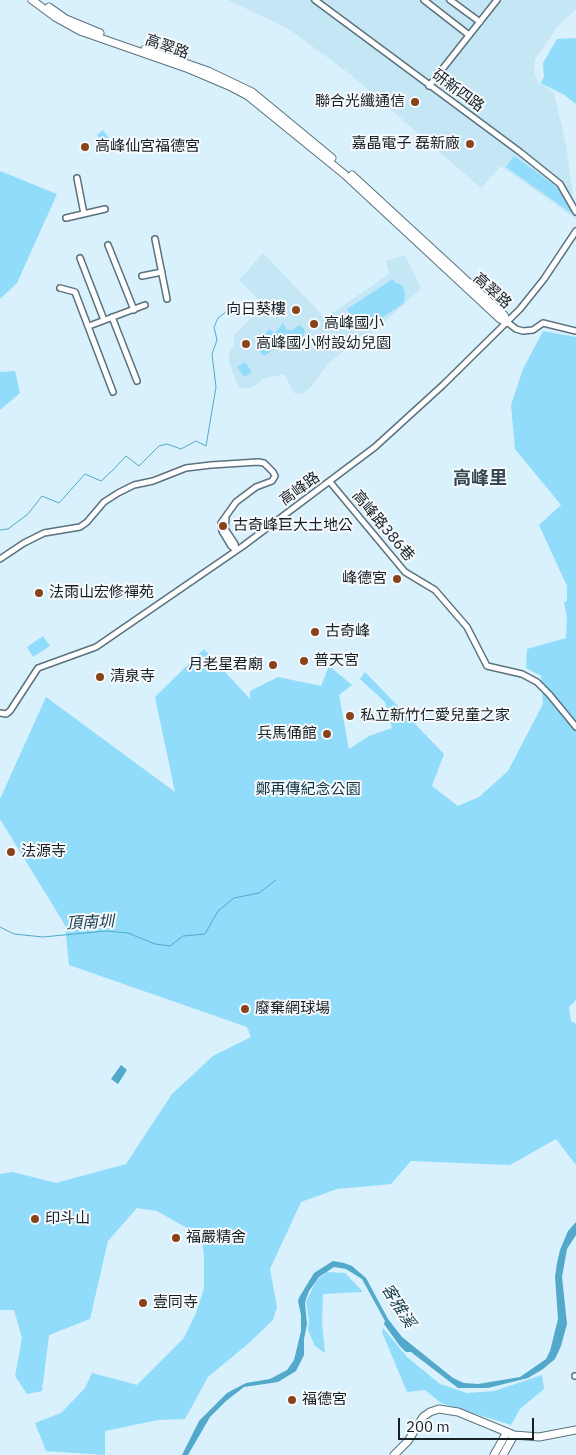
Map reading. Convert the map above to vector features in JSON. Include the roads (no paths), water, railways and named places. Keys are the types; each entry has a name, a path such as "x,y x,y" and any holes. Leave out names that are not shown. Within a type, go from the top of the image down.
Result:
{"street":[{"name":"高翠路","path":"32,0 55,17 80,31 189,69 248,96 344,174 500,319 507,322"},
{"name":"高翠路","path":"39,0 66,19 208,71 252,92 347,170 504,315 507,322"},
{"name":"研新四路","path":"315,0 520,152 560,184 576,212"},
{"path":"424,0 469,34"},
{"path":"450,0 480,22"},
{"path":"429,86 497,0"},
{"path":"77,178 84,214"},
{"path":"66,218 105,210"},
{"name":"高峰路","path":"0,713 6,714 10,711 38,668 96,647 330,482 391,433 507,322 544,279 576,231"},
{"path":"155,239 167,299"},
{"path":"108,245 134,310"},
{"path":"80,258 104,320"},
{"path":"142,276 162,272"},
{"path":"60,288 76,292 113,392"},
{"path":"89,326 146,305"},
{"path":"112,317 137,381"},
{"path":"507,322 516,329 523,331 533,330 543,323 576,331"},
{"path":"0,559 17,547 44,533 80,528 88,522 104,502 134,485 153,481 186,468 264,463 275,476 272,481 256,487 236,502 228,512 225,529 235,544 236,550"},
{"name":"高峰路386巷","path":"330,482 406,572 435,590 467,627 487,666 522,674 537,682 576,727"},
{"path":"394,1455 408,1441 423,1417 439,1409 458,1412 511,1434 539,1437 576,1430"},
{"path":"494,1455 511,1434"},
{"path":"503,1455 511,1434"}],"waterway":[{"path":"0,530 8,529 28,514 42,496 59,503 85,474 101,481 126,456 139,466 159,446 167,444 181,449 196,441 206,446 216,387 212,354 217,340 214,327 218,318 236,304"},
{"name":"頂南圳","path":"0,927 14,934 43,937 106,931 128,933 155,944 170,946 183,936 205,934 218,911 234,898 259,893 276,880"}],"place":[{"name":"聯合光纖通信","path":"415,102"},
{"name":"嘉晶電子 磊新廠","path":"470,144"},
{"name":"高峰仙宮福德宮","path":"85,147"},
{"name":"向日葵樓","path":"296,310"},
{"name":"高峰國小","path":"314,324"},
{"name":"高峰國小附設幼兒園","path":"246,344"},
{"name":"古奇峰巨大土地公","path":"223,526"},
{"name":"峰德宮","path":"397,579"},
{"name":"法雨山宏修禪苑","path":"39,593"},
{"name":"古奇峰","path":"315,632"},
{"name":"普天宮","path":"304,661"},
{"name":"月老星君廟","path":"273,665"},
{"name":"清泉寺","path":"100,677"},
{"name":"私立新竹仁愛兒童之家","path":"350,716"},
{"name":"兵馬俑館","path":"327,734"},
{"name":"法源寺","path":"11,852"},
{"name":"廢棄網球場","path":"245,1009"},
{"name":"印斗山","path":"35,1219"},
{"name":"福嚴精舍","path":"176,1238"},
{"name":"壹同寺","path":"143,1303"},
{"name":"福德宮","path":"292,1400"}],"district":[{"name":"高峰里","path":"480,479"}],"park label":[{"name":"鄭再傳紀念公園","path":"308,790"}],"water label":[{"name":"客雅溪","path":"398,1306"}]}
